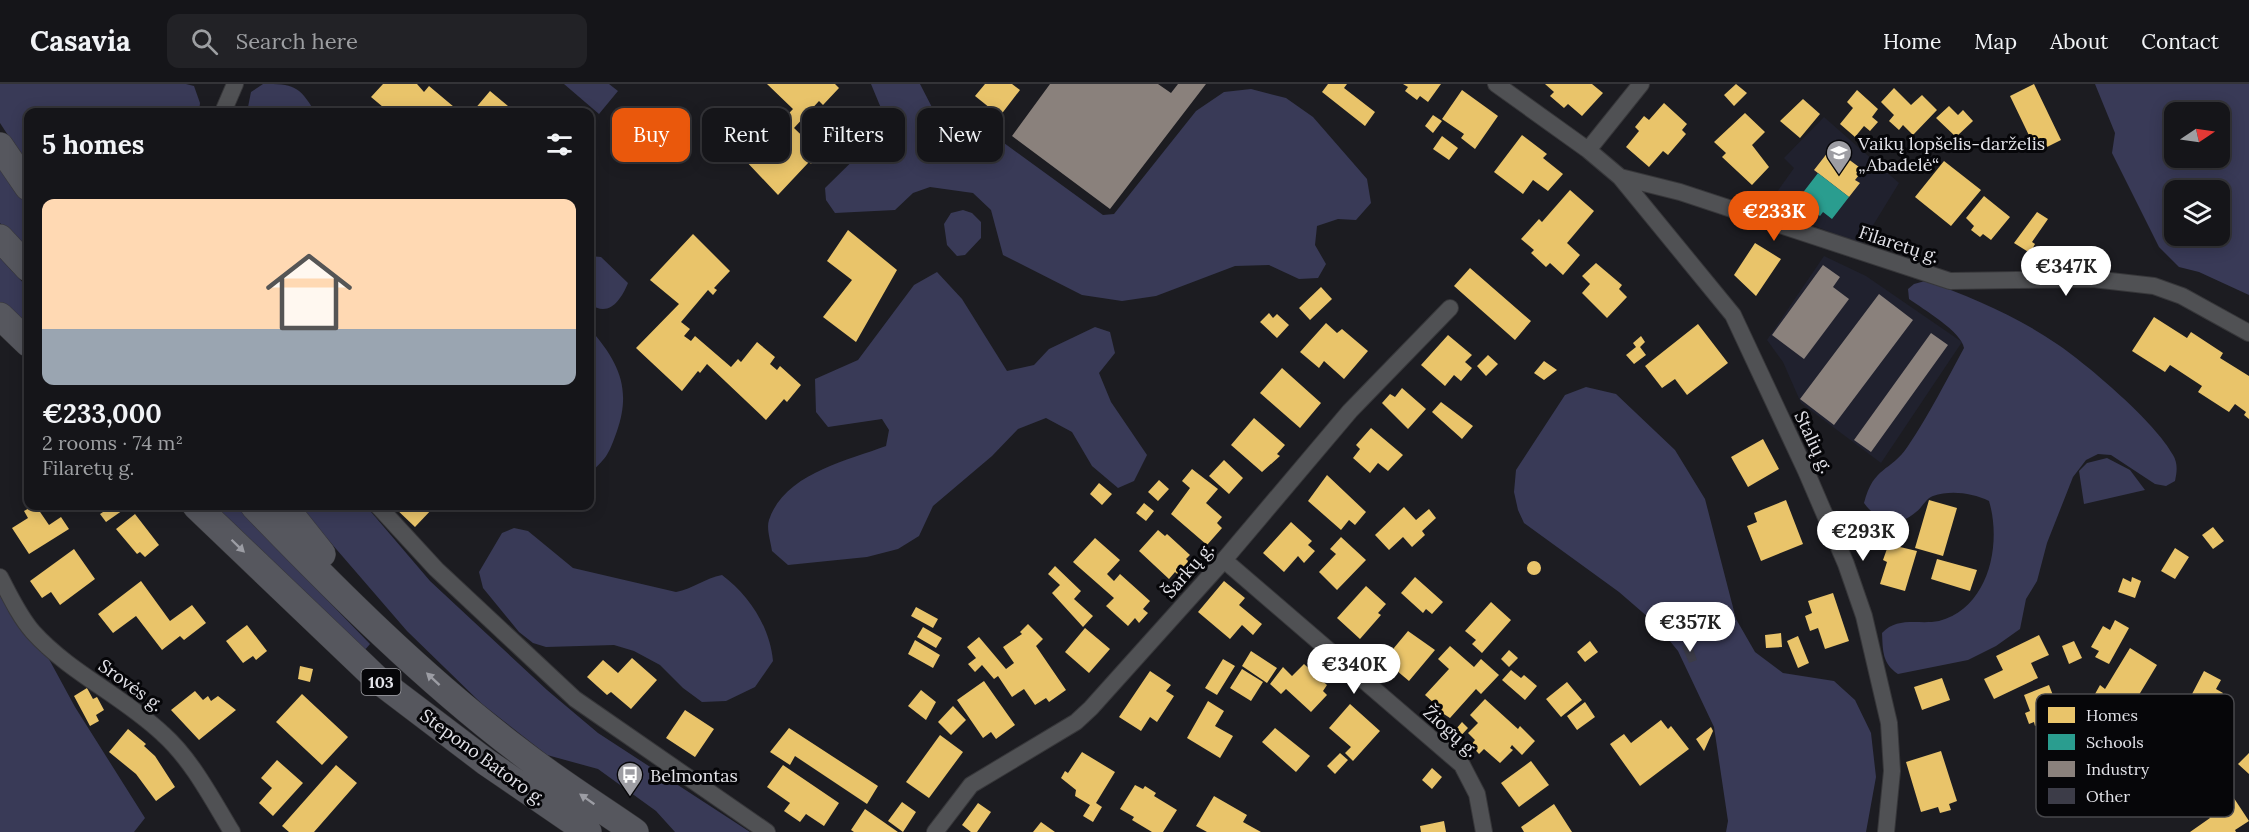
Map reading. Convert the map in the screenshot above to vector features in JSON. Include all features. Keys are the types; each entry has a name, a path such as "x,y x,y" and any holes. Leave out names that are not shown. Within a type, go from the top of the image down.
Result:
{"main road":[{"path":"0,146 24,181"},
{"path":"0,238 24,264"},
{"path":"0,316 24,339"},
{"name":"Stepono Batoro g.","path":"200,510 378,680 486,762 588,832"},
{"name":"Stepono Batoro g.","path":"258,510 328,582 519,752 635,832"},
{"name":"103","path":"287,510 395,643"}],"street":[{"path":"225,108 235,84"},
{"name":"Filaretų g.","path":"1496,84 1588,150 1620,177 1680,192 1950,281 2093,279 2154,286 2182,296 2249,333"},
{"path":"1588,150 1641,84"},
{"name":"Stalių g.","path":"1620,177 1733,315 1806,471 1846,564 1864,616 1889,723 1892,771 1886,832"},
{"name":"Šarkų g.","path":"935,832 971,785 1076,722 1092,708 1224,560 1350,411 1450,308"},
{"path":"381,510 436,569 575,699 768,832"},
{"name":"Žiogų g.","path":"1224,560 1462,765 1477,794 1484,832"},
{"name":"Srovės g.","path":"0,577 16,608 32,631 61,659 143,716 166,736 203,784 232,832"}],"shaded area":[{"path":"0,84 186,84 194,86 200,103 199,108 24,108 24,160 0,123"},
{"path":"263,84 288,86 299,91 312,108 248,108 251,92"},
{"path":"564,84 609,84 618,91 599,114"},
{"path":"871,84 920,84 932,108 917,108 917,162 1003,162 1004,143 1103,215 1114,214 1196,111 1224,92 1251,89 1286,98 1313,117 1367,179 1371,203 1356,220 1338,219 1317,226 1315,245 1326,264 1318,278 1299,279 1269,265 1235,266 1156,296 1122,301 1082,295 1003,255 991,210 973,193 930,187 913,193 895,210 835,213 826,200 825,188 851,162 905,162 905,108 881,108"},
{"path":"2095,84 2249,84 2249,295 2199,272 2179,267 2159,247 2112,153 2115,133"},
{"name":"Vaikų lopšelis-darželis „Abadelė“","path":"1824,117 1899,183 1861,245 1767,206 1794,168 1784,158"},
{"path":"0,167 24,199 24,248 0,223"},
{"path":"963,210 972,213 981,222 981,238 965,255 957,256 947,245 944,224 951,213"},
{"path":"594,256 601,257 628,283 614,305 609,308 594,306"},
{"path":"1824,256 1866,276 1962,342 1881,463 1801,403 1783,362 1767,340"},
{"path":"0,258 24,284 24,323 0,302"},
{"path":"937,272 962,299 1007,371 1034,365 1049,349 1095,327 1110,332 1115,353 1099,373 1111,402 1147,455 1134,481 1118,488 1092,466 1072,432 1046,418 1018,429 992,456 933,506 919,536 898,549 867,557 788,565 772,551 769,535 769,520 777,504 788,491 818,471 886,446 889,430 882,419 828,427 816,412 815,379 858,360 914,285"},
{"path":"1925,281 1976,300 2010,316 2070,353 2120,395 2152,427 2173,455 2177,471 2175,481 2166,486 2155,484 2111,455 2098,454 2086,460 2073,477 2047,543 2037,581 2026,599 2020,629 1996,646 1968,660 1898,674 1886,661 1882,633 1902,623 1939,621 1956,614 1970,603 1988,572 1994,536 1989,501 1976,496 1954,493 1933,496 1909,517 1895,522 1875,515 1864,503 1878,475 1901,455 1916,434 1964,348 1957,335 1909,299 1908,289 1914,284"},
{"path":"594,334 615,364 622,388 621,416 610,450 594,469"},
{"path":"1586,387 1616,394 1675,450 1705,499 1736,619 1755,652 1783,673 1834,681 1855,700 1871,733 1876,777 1866,832 1726,832 1728,821 1714,727 1678,651 1656,624 1619,592 1524,523 1514,492 1516,470 1565,395"},
{"path":"2107,458 2130,470 2145,490 2084,504 2079,471 2087,463"},
{"path":"218,510 240,510 370,644 364,651"},
{"path":"302,510 369,510 430,581 547,690 598,733 750,832 675,832 656,811 598,769 547,755 482,704 407,631"},
{"path":"514,528 528,531 573,568 676,592 722,575 741,592 763,624 773,661 755,687 726,701 702,702 683,688 660,665 634,651 614,645 546,647 533,643 519,632 483,588 479,572 502,533"},
{"path":"0,569 75,707 145,818 134,832 0,832"}],"building: Homes":[{"path":"383,84 417,84 424,92 429,86 455,108 384,108 371,97"},
{"path":"767,84 835,84 839,88 823,105 819,101 813,108 802,108 802,119 794,128 802,136 802,162 809,162 778,195 747,162 790,162 790,112 793,109"},
{"path":"985,84 1012,84 1020,90 1003,112 1003,108 990,108 975,96"},
{"path":"1328,84 1347,84 1344,88 1375,112 1365,126 1322,92"},
{"path":"1403,84 1441,84 1428,102 1420,96 1417,100 1405,91 1408,87"},
{"path":"1545,84 1592,84 1603,93 1582,116 1568,104 1564,108 1550,96 1554,92"},
{"path":"1736,84 1747,93 1734,106 1724,95"},
{"path":"2034,84 2061,140 2037,152 2010,96"},
{"path":"1894,88 1911,105 1922,95 1937,110 1913,135 1903,125 1899,130 1889,121 1894,115 1881,102"},
{"path":"1462,90 1498,116 1475,149 1461,138 1464,134 1442,119"},
{"path":"1857,90 1878,109 1872,117 1878,122 1870,131 1864,126 1855,137 1840,124 1853,108 1847,102"},
{"path":"490,91 508,106 506,108 476,108"},
{"path":"1803,99 1820,114 1800,138 1780,121"},
{"path":"1664,103 1687,124 1682,130 1686,134 1668,155 1663,151 1649,167 1626,147 1639,131 1635,127 1644,116 1649,120"},
{"path":"1949,106 1958,115 1963,110 1973,121 1956,137 1936,118"},
{"path":"1745,113 1765,132 1752,145 1769,167 1752,185 1722,157 1726,153 1714,142"},
{"path":"1433,115 1442,121 1433,133 1425,126"},
{"path":"1522,135 1547,154 1543,158 1563,174 1548,191 1533,180 1523,194 1494,172"},
{"path":"1442,136 1458,148 1449,160 1433,149"},
{"path":"1832,147 1863,170 1855,180 1860,183 1849,197 1814,170"},
{"path":"1944,161 1981,190 1951,226 1915,197"},
{"path":"1570,190 1594,211 1567,243 1580,255 1563,275 1550,263 1546,267 1531,253 1534,250 1521,239 1539,219 1542,222"},
{"path":"1984,196 2010,217 1991,240 1983,234 1980,237 1971,230 1974,226 1966,218"},
{"path":"2037,212 2048,219 2032,242 2035,244 2030,253 2014,243"},
{"path":"848,230 897,270 856,342 823,317 852,280 827,261"},
{"path":"693,234 730,271 714,288 717,290 713,295 708,290 681,322 690,329 684,336 691,341 695,336 731,367 738,359 741,362 757,342 775,357 770,364 777,370 780,366 801,385 787,402 784,399 766,420 707,364 700,373 698,371 682,391 636,348 679,304 650,280"},
{"path":"1755,243 1781,259 1756,296 1734,275"},
{"path":"2063,247 2074,249 2072,257 2062,255"},
{"path":"1596,263 1622,285 1619,289 1627,297 1607,318 1582,293 1590,284 1582,276"},
{"path":"1470,268 1531,321 1515,340 1454,286"},
{"path":"1321,287 1332,299 1310,320 1299,308"},
{"path":"1269,313 1273,318 1277,314 1289,325 1277,338 1260,322"},
{"path":"2154,317 2187,338 2191,332 2223,353 2220,358 2249,376 2249,419 2244,415 2246,412 2235,404 2229,412 2198,392 2202,386 2170,365 2165,372 2132,351"},
{"path":"1326,323 1337,333 1342,329 1368,351 1344,379 1324,361 1319,368 1300,352"},
{"path":"1698,324 1728,363 1687,395 1675,379 1662,388 1645,366"},
{"path":"1448,335 1472,355 1465,362 1472,368 1461,381 1454,375 1445,386 1421,365"},
{"path":"1641,336 1645,342 1640,347 1646,355 1634,364 1626,355 1636,347 1633,343"},
{"path":"1488,355 1498,364 1486,376 1477,366"},
{"path":"1544,361 1557,370 1544,380 1534,373"},
{"path":"1282,368 1321,403 1300,428 1260,393"},
{"path":"1402,388 1426,409 1408,429 1382,403 1390,394 1395,397"},
{"path":"1441,402 1473,426 1462,439 1432,412"},
{"path":"1254,418 1285,445 1277,454 1280,456 1262,472 1231,445"},
{"path":"1371,428 1403,455 1388,471 1378,463 1370,473 1353,458 1360,449 1356,445"},
{"path":"1763,439 1779,469 1748,487 1731,457"},
{"path":"1224,460 1243,478 1229,494 1209,476"},
{"path":"1192,469 1218,489 1206,503 1222,517 1217,523 1222,528 1207,545 1171,514 1190,488 1182,481"},
{"path":"1327,475 1366,512 1355,525 1349,520 1341,530 1308,501"},
{"path":"1159,480 1169,489 1158,501 1148,492"},
{"path":"1099,483 1112,494 1102,505 1090,494"},
{"path":"1786,500 1803,544 1761,561 1747,526 1757,522 1754,513"},
{"path":"1929,500 1957,508 1943,556 1915,548"},
{"path":"1144,503 1154,511 1146,521 1136,513"},
{"path":"1404,507 1416,520 1429,509 1436,518 1422,531 1425,535 1412,547 1403,537 1389,550 1375,535"},
{"path":"39,510 49,525 61,517 69,529 29,554 12,528 28,518 24,511"},
{"path":"106,510 123,510 106,522 100,514"},
{"path":"397,510 431,510 415,527"},
{"path":"135,514 159,545 145,557 140,552 137,554 116,529"},
{"path":"1291,522 1312,541 1308,545 1315,551 1304,563 1298,556 1284,572 1263,553"},
{"path":"1886,523 1906,528 1900,547 1917,551 1905,591 1880,584 1887,562 1883,560 1889,543 1881,540"},
{"path":"2213,527 2224,541 2213,549 2202,535"},
{"path":"1158,530 1165,536 1167,534 1190,555 1186,559 1194,567 1183,579 1175,572 1169,579 1139,551"},
{"path":"1341,537 1366,560 1337,590 1319,572 1336,554 1330,549"},
{"path":"1095,538 1120,560 1107,574 1114,581 1120,574 1150,601 1143,609 1148,613 1139,623 1135,618 1128,626 1106,606 1114,598 1073,562"},
{"path":"2175,548 2189,557 2175,579 2161,571"},
{"path":"74,549 95,579 60,605 51,592 42,598 30,581"},
{"path":"1937,559 1977,570 1970,591 1931,579"},
{"path":"1534,561 1539,563 1541,568 1539,573 1534,575 1529,573 1527,568 1529,563"},
{"path":"1055,566 1081,591 1074,599 1093,616 1083,627 1052,593 1060,585 1048,574"},
{"path":"1415,577 1443,602 1432,614 1426,609 1423,613 1401,593"},
{"path":"2132,577 2141,581 2135,598 2118,592 2123,578 2131,582"},
{"path":"141,581 170,621 192,605 206,623 184,640 180,636 162,650 136,616 113,633 98,614"},
{"path":"1224,581 1245,598 1239,605 1262,624 1253,635 1242,625 1230,639 1198,612"},
{"path":"1366,586 1386,604 1378,613 1381,615 1360,639 1337,618"},
{"path":"1833,593 1849,641 1825,649 1818,628 1810,631 1805,616 1812,613 1808,601"},
{"path":"1491,602 1511,620 1482,653 1472,644 1476,640 1465,631"},
{"path":"916,607 938,619 933,628 911,616"},
{"path":"2115,620 2129,628 2109,664 2095,657 2099,651 2091,647 2103,626 2110,630"},
{"path":"1028,624 1043,639 1036,646 1066,690 1049,702 1046,698 1035,705 1024,689 1012,697 998,676 994,679 982,665 975,672 968,664 976,658 967,647 979,637 1006,669 1014,663 1003,647 1022,634 1020,632"},
{"path":"247,625 267,651 256,660 253,656 243,663 226,641"},
{"path":"923,627 942,638 936,648 917,637"},
{"path":"1085,628 1110,649 1089,673 1065,652"},
{"path":"1408,631 1435,650 1409,681 1384,660"},
{"path":"1781,633 1782,647 1766,648 1765,635"},
{"path":"2039,635 2049,655 2031,663 2038,678 1994,699 1984,679 2003,670 1996,656"},
{"path":"1798,636 1809,663 1798,668 1787,641"},
{"path":"915,640 940,655 933,668 908,654"},
{"path":"1590,641 1598,652 1585,662 1577,652"},
{"path":"2074,641 2082,658 2069,664 2062,646"},
{"path":"1450,646 1474,667 1481,659 1499,675 1481,694 1476,689 1450,718 1433,707 1435,704 1425,695 1449,669 1438,659"},
{"path":"2130,648 2157,665 2140,694 2095,694 2100,685 2105,689"},
{"path":"1509,650 1518,658 1509,667 1501,659"},
{"path":"1251,651 1277,668 1267,683 1242,666"},
{"path":"632,658 657,680 631,709 611,692 607,695 587,677 603,660 618,673"},
{"path":"1223,659 1235,666 1217,695 1205,688"},
{"path":"1304,664 1327,685 1323,691 1327,695 1311,712 1286,689 1281,694 1270,684 1283,667 1292,676"},
{"path":"300,666 313,669 310,682 298,679"},
{"path":"1242,669 1263,682 1251,701 1230,688"},
{"path":"1511,670 1521,678 1524,675 1537,686 1525,700 1502,680"},
{"path":"1150,671 1171,685 1166,691 1174,696 1157,722 1150,717 1141,731 1119,717"},
{"path":"2204,671 2221,680 2216,689 2222,694 2192,694"},
{"path":"1942,678 1950,700 1922,710 1914,687"},
{"path":"984,681 1015,725 996,739 991,732 983,738 957,700"},
{"path":"1567,682 1582,700 1561,717 1546,699"},
{"path":"2049,685 2052,694 2036,694 2035,726 2034,722 2029,724 2025,713 2030,711 2024,695"},
{"path":"87,688 93,699 97,697 104,710 96,715 99,721 90,726 74,696"},
{"path":"921,690 936,702 926,720 908,706"},
{"path":"195,691 203,700 208,696 211,701 218,696 236,710 199,740 171,710"},
{"path":"302,694 348,737 322,765 276,722"},
{"path":"1485,699 1518,729 1520,726 1535,741 1522,755 1512,745 1510,748 1513,750 1500,763 1484,749 1479,754 1471,745 1475,740 1468,733 1478,723 1470,715"},
{"path":"1208,701 1224,711 1215,726 1233,736 1220,758 1187,738"},
{"path":"1585,702 1595,717 1577,730 1567,716"},
{"path":"1350,704 1380,731 1353,761 1345,753 1351,747 1329,728"},
{"path":"953,706 966,720 951,735 938,722"},
{"path":"685,710 714,729 695,757 666,738"},
{"path":"1661,720 1668,729 1671,726 1689,749 1640,786 1610,744 1624,734 1631,743"},
{"path":"1462,722 1468,728 1457,740 1451,735"},
{"path":"1711,727 1713,731 1704,751 1696,739"},
{"path":"789,728 878,786 867,804 795,756 790,765 770,752"},
{"path":"1275,728 1310,756 1296,772 1262,742"},
{"path":"128,729 146,744 144,746 155,756 175,787 156,801 136,774 109,752"},
{"path":"940,735 963,752 929,798 906,782"},
{"path":"1941,751 1957,801 1949,804 1951,810 1940,813 1938,807 1921,812 1906,762"},
{"path":"1082,752 1115,772 1096,803 1102,807 1093,822 1083,816 1090,805 1075,796 1076,790 1061,778 1065,771 1068,773"},
{"path":"1340,753 1348,760 1335,774 1327,766"},
{"path":"2249,753 2249,774 2238,764"},
{"path":"277,760 303,783 273,816 259,803 272,788 261,778"},
{"path":"1531,761 1549,785 1519,807 1501,783"},
{"path":"336,765 357,783 314,832 289,832 282,826"},
{"path":"783,765 839,803 824,826 806,814 800,822 784,811 790,803 767,787"},
{"path":"1432,768 1442,777 1432,789 1422,780"},
{"path":"1135,785 1143,789 1145,786 1156,793 1154,796 1177,810 1163,832 1152,832 1132,820 1134,817 1120,809"},
{"path":"1214,796 1247,815 1243,822 1261,832 1207,832 1196,826"},
{"path":"2234,798 2249,821 2235,830 2236,832 2190,832 2210,818 2234,817"},
{"path":"902,802 916,812 903,832 888,821"},
{"path":"978,803 991,812 977,832 971,832 962,825"},
{"path":"1554,804 1572,832 1524,832 1521,827"},
{"path":"865,809 898,832 854,832 851,830"},
{"path":"1444,821 1446,832 1421,832 1420,826"},
{"path":"1041,822 1055,832 1033,832"}],"building: Schools":[{"path":"1818,173 1849,197 1832,219 1823,212 1820,216 1798,199"}],"building: Industry":[{"path":"1050,84 1158,84 1171,93 1178,84 1206,84 1110,209 1012,136"},
{"path":"1823,265 1840,277 1833,287 1849,299 1804,359 1772,335"},
{"path":"1879,294 1913,320 1834,425 1800,399"},
{"path":"1931,333 1948,345 1871,452 1854,440"}],"building: Other":[{"path":"1691,643 1697,660 1689,663 1682,646"}],"place":[{"name":"Vaikų lopšelis-darželis „Abadelė“","path":"1839,176"},
{"name":"Belmontas","path":"630,798"}]}
